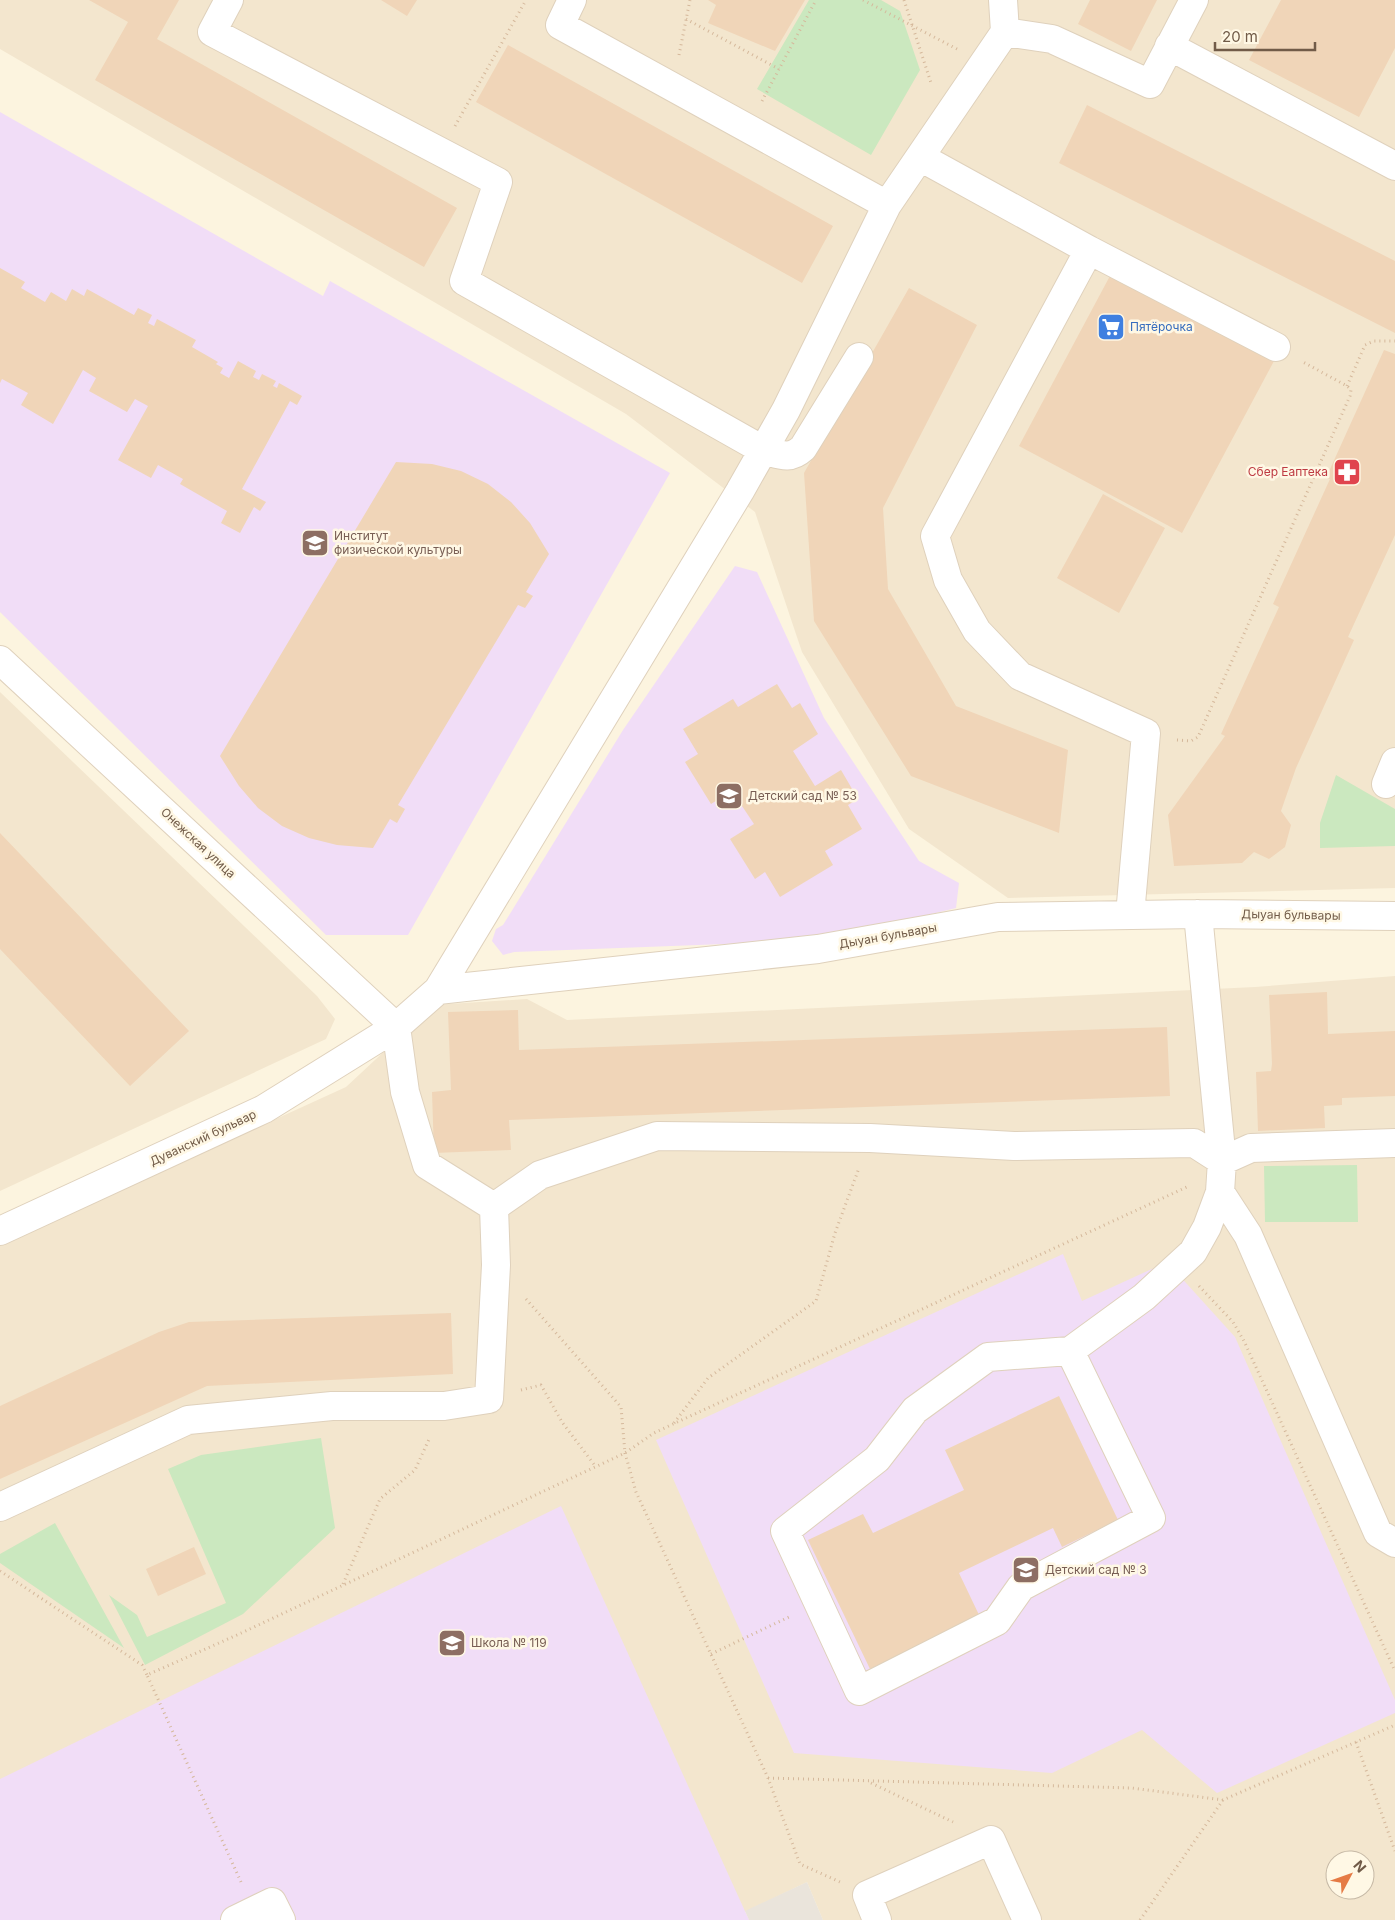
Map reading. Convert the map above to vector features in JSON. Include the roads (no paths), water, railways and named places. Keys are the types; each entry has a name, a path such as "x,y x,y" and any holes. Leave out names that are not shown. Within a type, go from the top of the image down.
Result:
{"street":[{"path":"229,0 212,32 498,182 464,281 763,450 787,456 797,454 803,448 859,357"},
{"path":"572,0 560,25 887,205"},
{"path":"494,1207 428,1165 405,1092 396,1027 438,990 740,491 790,401 887,205 1005,32 1004,0"},
{"path":"1005,32 1052,39 1150,84 1194,0"},
{"path":"1170,46 1395,166"},
{"path":"920,158 1089,250 1276,347"},
{"path":"1089,250 935,536 948,580 977,631 1020,676 1146,733 1130,915"},
{"name":"Онежская улица","path":"0,660 396,1027"},
{"path":"1070,1350 1151,1518 1021,1586 998,1621 859,1691 785,1531 877,1459 915,1410 988,1357 1070,1350 1144,1297 1193,1252 1207,1227 1221,1175 1198,914"},
{"name":"Дыуан бульвары","path":"438,990 818,948 998,917 1198,914 1395,916"},
{"name":"Дуванский бульвар","path":"0,1231 264,1109 396,1027"},
{"path":"494,1207 540,1175 657,1136 870,1138 1014,1146 1194,1143 1221,1175 1378,1533 1395,1543"},
{"path":"1221,1175 1251,1148 1395,1143"},
{"path":"0,1507 188,1420 332,1406 444,1406 489,1399 496,1265 494,1207"},
{"path":"877,1920 868,1895 991,1840 1027,1920"},
{"path":"245,1916 272,1902 281,1920"}],"place":[{"name":"Пятёрочка","path":"1111,327"},
{"name":"Сбер Еаптека","path":"1347,472"},
{"name":"Институт физической культуры","path":"315,543"},
{"name":"Детский сад № 53","path":"729,796"},
{"name":"Детский сад № 3","path":"1026,1570"},
{"name":"Школа № 119","path":"452,1643"}]}
